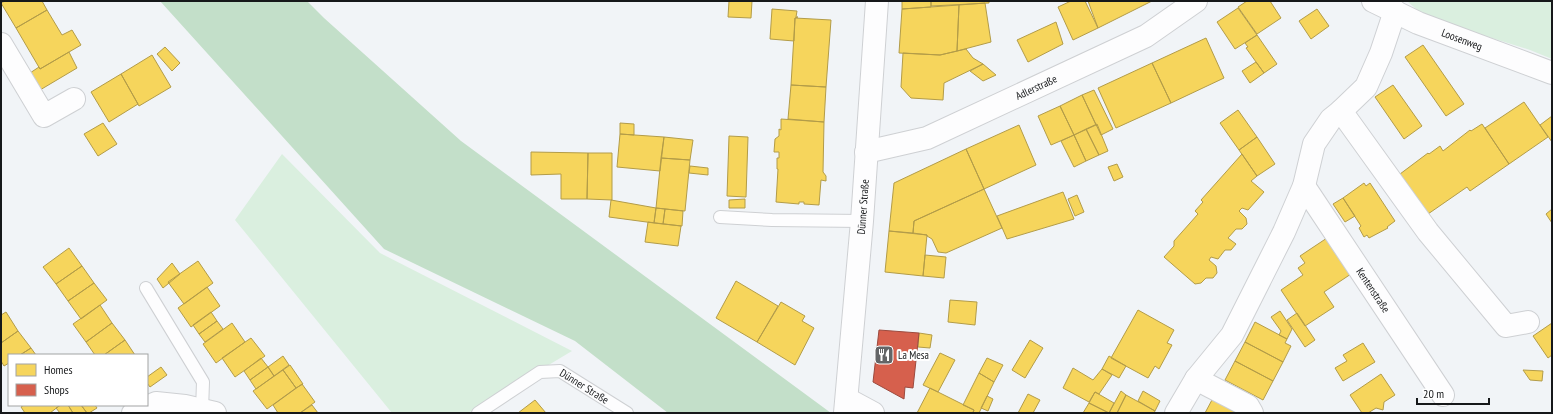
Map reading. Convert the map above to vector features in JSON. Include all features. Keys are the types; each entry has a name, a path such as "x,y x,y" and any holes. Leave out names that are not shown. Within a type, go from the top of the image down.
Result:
{"street":[{"name":"Dünner Straße","path":"846,406 862,221 877,1"},
{"name":"Adlerstraße","path":"866,152 927,138 1146,36 1196,1"},
{"name":"Loosenweg","path":"1373,1 1418,23 1552,73"},
{"path":"1176,413 1196,379 1232,335 1284,232 1304,186 1314,144 1331,119 1366,87 1381,53 1395,11"},
{"path":"1,44 44,116 74,99"},
{"path":"1341,111 1428,232 1506,326 1528,322"},
{"name":"Kentenstraße","path":"1304,186 1443,395"},
{"path":"1196,379 1248,406 1252,413"},
{"path":"133,413 156,403 184,406 208,411"},
{"path":"846,406 873,413"}],"lane":[{"path":"720,217 772,220 862,221"},
{"path":"146,288 202,382 208,411"},
{"name":"Dünner Straße","path":"478,413 540,372 560,371 627,413"}],"green space":[{"path":"160,1 307,1 461,141 831,413 668,413 575,341 384,249"},
{"path":"1407,1 1552,1 1552,59 1530,50 1425,17"},
{"path":"282,154 380,253 572,351 468,413 392,413 235,220"}],"building: Homes":[{"path":"5,1 42,1 47,10 16,28 1,3"},
{"path":"729,1 752,1 751,18 728,17"},
{"path":"902,1 931,1 931,7 902,9"},
{"path":"931,1 989,1 989,3 931,6"},
{"path":"1071,1 1085,1 1098,28 1073,40 1058,7"},
{"path":"1088,1 1152,1 1098,28"},
{"path":"1247,1 1270,1 1281,18 1257,34 1238,7"},
{"path":"985,3 991,42 957,51 959,5"},
{"path":"959,5 957,51 940,55 899,53 902,9"},
{"path":"1238,8 1257,35 1235,49 1217,22"},
{"path":"772,9 797,11 796,17 798,17 795,18 794,41 770,39"},
{"path":"1317,9 1329,26 1311,39 1299,21"},
{"path":"47,10 62,35 72,30 81,45 40,69 16,28"},
{"path":"795,18 831,20 826,87 791,85"},
{"path":"1056,22 1063,44 1028,62 1017,40"},
{"path":"1257,35 1277,64 1264,73 1246,48 1248,47 1245,43"},
{"path":"1206,38 1224,78 1171,103 1152,63"},
{"path":"1423,45 1464,104 1446,116 1405,57"},
{"path":"165,47 180,63 172,71 157,54"},
{"path":"966,49 973,58 983,64 944,83 943,100 911,98 901,87 903,53 940,55"},
{"path":"69,52 77,68 40,90 30,73 39,67 40,69"},
{"path":"152,55 171,87 139,106 121,74"},
{"path":"1256,62 1264,73 1250,83 1242,71"},
{"path":"1152,63 1171,103 1116,128 1098,88"},
{"path":"983,64 996,75 983,81 970,71"},
{"path":"121,74 138,104 109,122 91,92"},
{"path":"791,85 826,87 824,122 788,119"},
{"path":"1393,85 1422,126 1404,139 1375,97"},
{"path":"1094,90 1113,129 1101,135 1082,95"},
{"path":"1082,95 1096,125 1074,135 1060,106"},
{"path":"1524,102 1548,137 1509,164 1485,128"},
{"path":"1060,106 1074,135 1051,145 1038,116"},
{"path":"1238,110 1257,137 1239,150 1220,123"},
{"path":"1552,116 1552,142 1540,125"},
{"path":"781,119 824,122 823,172 826,176 826,181 821,180 819,205 804,204 804,202 799,202 799,204 776,202 778,169 777,158 779,158 779,152 774,152 775,139 779,136 779,129 781,130"},
{"path":"103,123 117,144 98,156 84,134"},
{"path":"620,123 634,124 634,135 620,134"},
{"path":"1097,124 1108,151 1099,155 1086,129"},
{"path":"1482,124 1509,164 1470,191 1467,187 1428,214 1400,174 1428,153 1429,154 1440,146 1443,151 1470,130 1471,131"},
{"path":"1019,125 1036,165 984,189 966,149"},
{"path":"1086,129 1099,155 1086,161 1074,135"},
{"path":"620,134 664,137 660,171 617,167"},
{"path":"1074,135 1086,161 1074,167 1061,141"},
{"path":"729,136 748,137 746,197 727,196"},
{"path":"664,137 693,140 690,160 661,158"},
{"path":"1257,137 1275,164 1257,176 1239,150"},
{"path":"966,149 984,189 914,221 913,233 889,231 894,183"},
{"path":"531,152 588,153 587,199 561,199 561,174 531,175"},
{"path":"588,153 612,153 612,200 587,199"},
{"path":"1242,154 1257,176 1251,181 1264,192 1248,210 1242,208 1239,211 1246,218 1247,224 1242,229 1236,229 1228,238 1236,244 1231,250 1225,250 1218,259 1211,257 1209,260 1216,266 1217,273 1213,278 1206,278 1201,283 1195,284 1164,257 1174,246 1174,241 1198,214 1195,211 1203,202 1201,200"},
{"path":"661,158 690,160 685,211 656,208"},
{"path":"1117,164 1123,177 1114,181 1108,167"},
{"path":"690,166 708,168 708,175 689,173"},
{"path":"1364,183 1366,186 1370,183 1395,221 1387,227 1388,228 1369,238 1367,235 1364,237 1359,228 1361,226 1343,198"},
{"path":"984,189 1002,228 946,253 938,252 932,239 927,235 913,233 914,221"},
{"path":"1063,192 1074,219 1007,239 997,216"},
{"path":"1077,195 1084,212 1075,216 1068,199"},
{"path":"1343,198 1355,216 1345,222 1333,204"},
{"path":"745,199 745,208 729,208 729,200"},
{"path":"611,200 656,208 654,223 609,217"},
{"path":"656,208 665,209 663,224 654,223"},
{"path":"665,209 683,211 682,226 663,224"},
{"path":"1552,209 1552,223 1546,214"},
{"path":"648,222 681,226 678,246 645,242"},
{"path":"889,231 927,235 923,276 885,272"},
{"path":"1330,236 1354,272 1324,292 1334,307 1305,326 1281,290 1303,275 1298,268 1305,263 1300,256"},
{"path":"69,248 82,266 56,284 43,267"},
{"path":"925,255 946,257 944,278 923,276"},
{"path":"198,261 213,283 184,304 168,282"},
{"path":"172,263 180,274 163,288 157,279"},
{"path":"82,266 94,283 68,301 56,284"},
{"path":"736,281 778,306 757,342 716,318"},
{"path":"94,283 107,300 81,319 68,301"},
{"path":"207,287 220,306 191,327 178,308"},
{"path":"950,300 977,302 975,325 948,322"},
{"path":"781,302 805,316 802,321 814,328 795,365 757,342"},
{"path":"100,305 112,323 86,342 73,324"},
{"path":"1138,310 1174,330 1167,343 1172,345 1159,369 1155,366 1148,378 1111,358"},
{"path":"1280,311 1292,329 1287,339 1279,335 1281,331 1271,317"},
{"path":"6,312 18,331 1,343 1,315"},
{"path":"211,312 217,321 199,334 193,325"},
{"path":"1297,313 1315,340 1305,347 1287,320"},
{"path":"217,321 223,329 205,342 199,334"},
{"path":"1255,322 1287,339 1285,343 1291,346 1283,362 1245,342"},
{"path":"112,323 125,340 105,354 94,354 86,342"},
{"path":"232,323 245,342 216,363 203,344"},
{"path":"1552,323 1552,355 1548,358 1533,336"},
{"path":"18,331 31,348 22,354 8,354 8,364 4,366 1,361 1,343"},
{"path":"919,333 932,335 930,348 918,347"},
{"path":"251,338 265,356 235,377 222,358"},
{"path":"125,340 134,354 105,354"},
{"path":"1030,340 1043,348 1025,378 1012,370"},
{"path":"1245,342 1283,362 1273,381 1235,361"},
{"path":"1363,343 1375,362 1343,381 1335,368 1347,361 1343,355"},
{"path":"31,348 35,354 22,354"},
{"path":"940,353 955,360 938,392 923,385"},
{"path":"283,356 289,365 274,376 268,367"},
{"path":"1109,356 1126,366 1119,378 1102,369"},
{"path":"261,358 268,367 250,380 244,371"},
{"path":"987,358 1003,365 994,382 979,373"},
{"path":"1235,361 1273,381 1263,400 1225,380"},
{"path":"290,365 303,384 296,388 283,370"},
{"path":"161,367 167,375 150,387 148,384 148,376"},
{"path":"268,367 274,376 256,389 250,380"},
{"path":"1073,368 1093,380 1102,369 1112,375 1099,394 1095,392 1089,402 1063,388"},
{"path":"283,370 296,388 267,409 253,391"},
{"path":"1523,370 1543,371 1542,381 1530,380"},
{"path":"979,373 994,382 979,413 975,413 973,412 974,410 963,405"},
{"path":"1381,374 1395,395 1384,402 1383,410 1376,408 1368,413 1362,413 1350,395"},
{"path":"302,384 315,402 300,413 278,413 273,405"},
{"path":"930,388 974,410 973,413 917,413"},
{"path":"1121,391 1126,395 1117,413 1109,413"},
{"path":"1143,391 1160,401 1155,411 1138,401"},
{"path":"1095,392 1114,403 1109,413 1089,403"},
{"path":"1028,394 1040,400 1033,413 1018,413"},
{"path":"1126,395 1155,411 1154,413 1117,413"},
{"path":"987,396 993,399 988,411 981,408"},
{"path":"1213,398 1239,413 1205,413"},
{"path":"535,400 546,413 518,413"},
{"path":"1089,403 1109,413 1083,413"},
{"path":"312,405 318,413 300,413"},
{"path":"59,406 50,413 25,413 21,407"},
{"path":"59,406 69,406 73,413 60,413 56,408"},
{"path":"69,406 82,406 87,413 73,413"},
{"path":"82,406 96,406 97,408 89,413 87,413"}],"building: Shops":[{"path":"879,330 919,333 913,388 905,387 904,399 873,382"}],"place":[{"name":"La Mesa","path":"884,355"}]}
